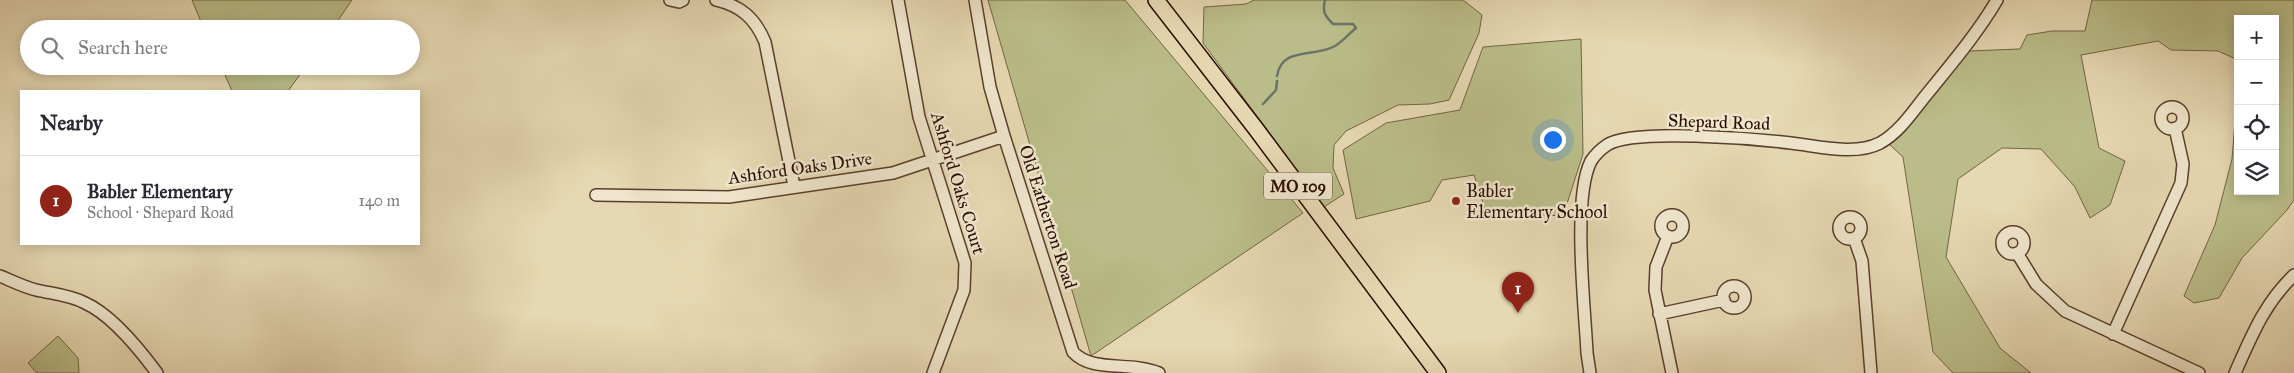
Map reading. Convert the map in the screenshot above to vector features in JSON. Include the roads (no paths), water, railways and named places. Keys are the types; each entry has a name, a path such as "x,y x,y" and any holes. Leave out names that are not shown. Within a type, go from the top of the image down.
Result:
{"main road":[{"name":"MO 109","path":"1156,0 1256,129 1438,373"}],"street":[{"path":"670,0 683,0"},
{"path":"716,0 730,3 747,13 763,35 794,186"},
{"name":"Ashford Oaks Court","path":"898,0 919,117 965,263 966,278 964,290 933,373"},
{"name":"Old Eatherton Road","path":"975,0 990,87 1004,136 1077,359 1084,365 1100,371 1143,370 1159,373"},
{"name":"Shepard Road","path":"1590,373 1587,353 1582,206 1588,172 1592,161 1600,151 1613,142 1642,136 1760,140 1851,148 1879,143 1900,126 1968,44 1997,0"},
{"path":"2113,334 2180,182 2183,164 2175,128"},
{"name":"Ashford Oaks Drive","path":"596,195 729,197 892,173 1004,136"},
{"path":"1668,236 1656,267 1655,290 1672,373"},
{"path":"1854,238 1862,261 1871,373"},
{"path":"2017,253 2036,284 2052,302 2073,316 2199,373"},
{"path":"2235,373 2263,312 2277,291 2294,275"},
{"path":"0,276 36,290 71,297 87,304 120,331 142,353 157,373"},
{"path":"1659,314 1724,300"}],"waterway":[{"path":"1277,76 1285,60 1300,54 1327,50 1343,40 1356,28 1353,24 1333,24 1325,14 1325,0"},
{"path":"1263,104 1276,90 1277,81"}],"place":[{"name":"Babler Elementary School","path":"1456,201"},
{"name":"Babler Elementary","path":"1518,313"}]}
